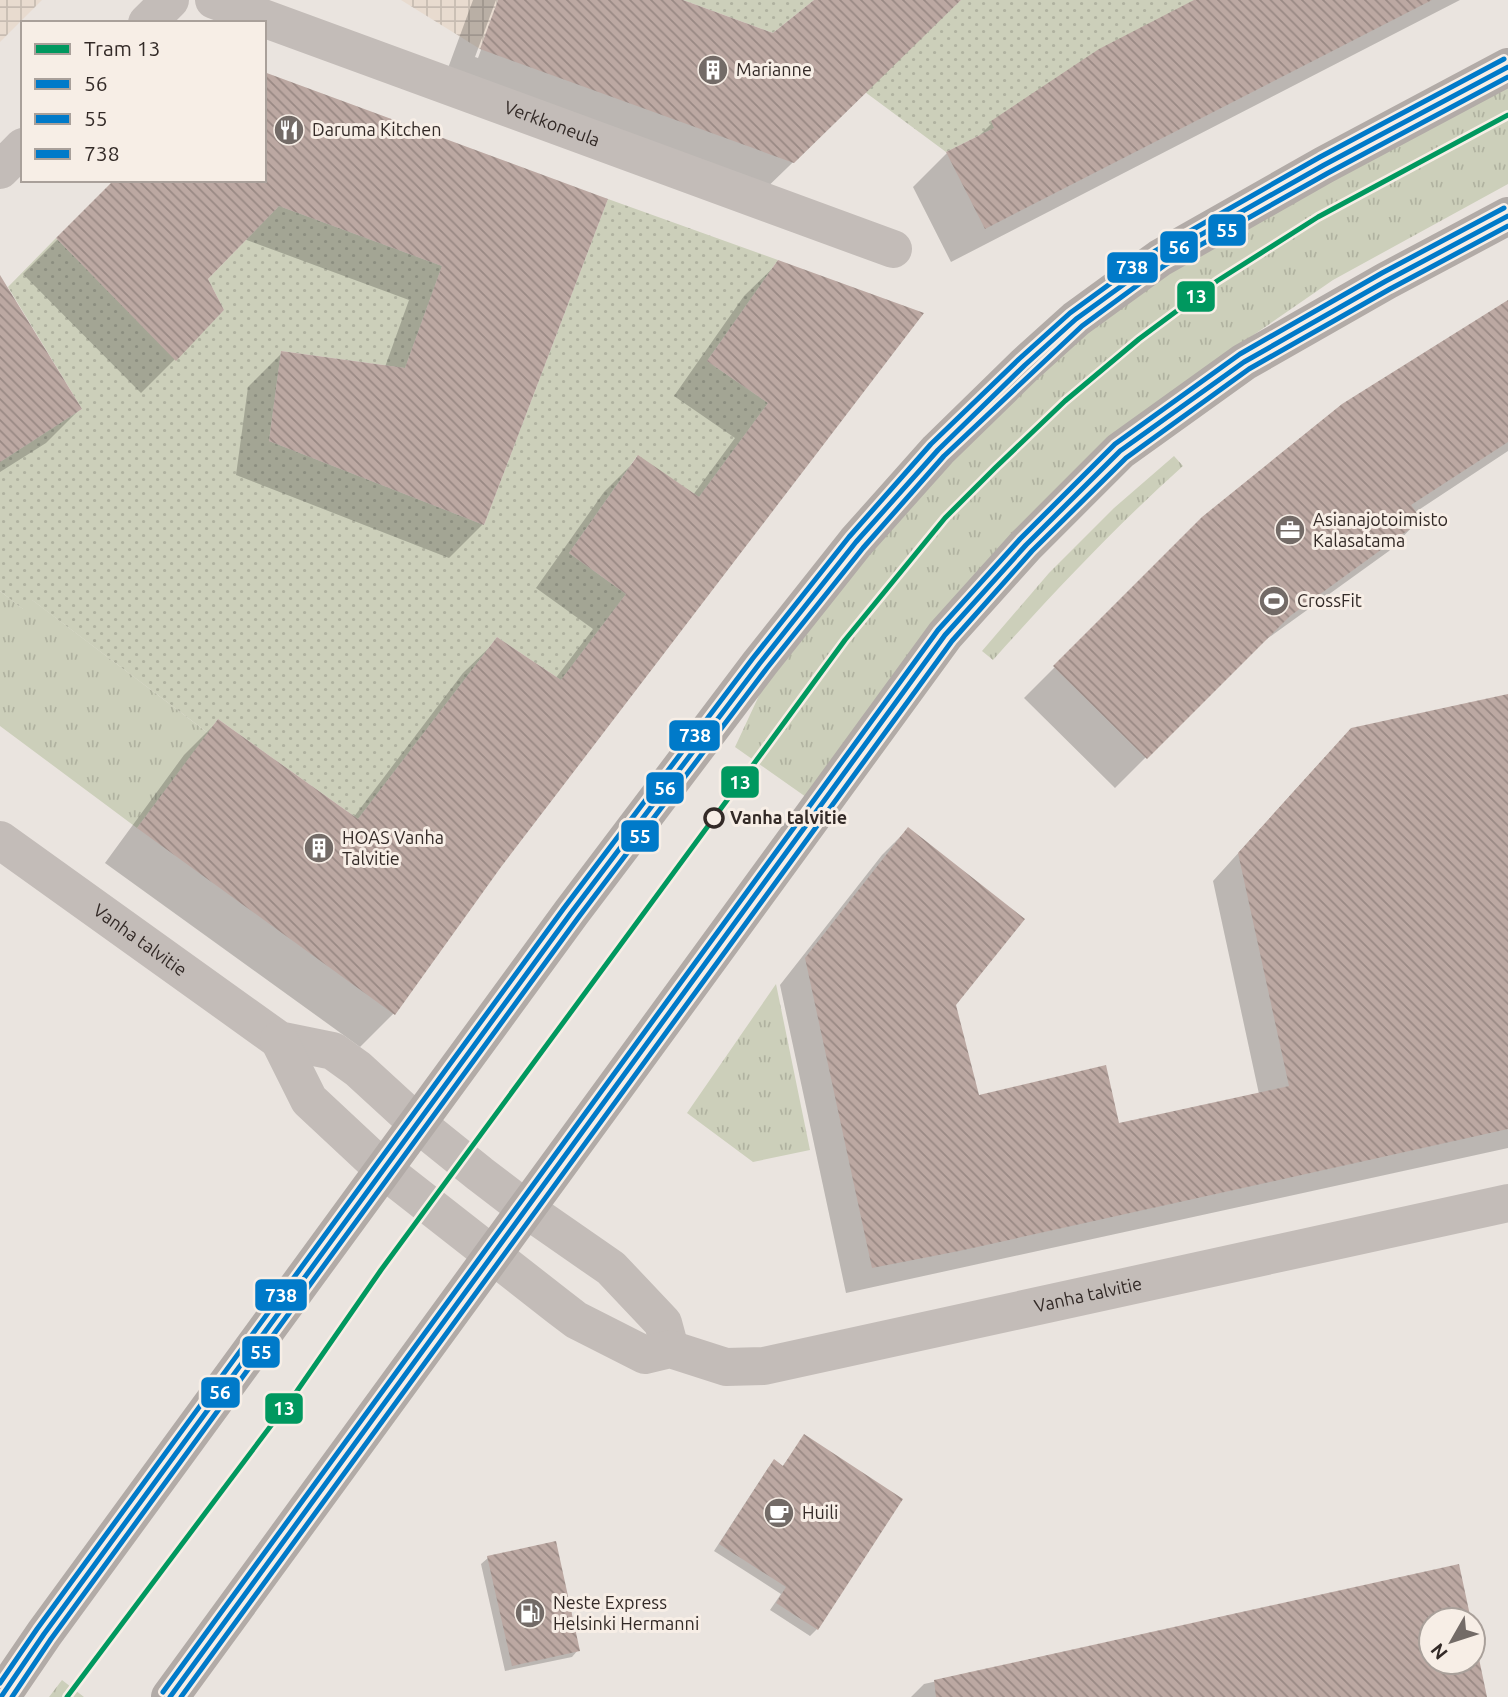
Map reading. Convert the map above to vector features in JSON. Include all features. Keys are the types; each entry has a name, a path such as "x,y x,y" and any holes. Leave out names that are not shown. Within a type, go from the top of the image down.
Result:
{"main road":[{"path":"1,1697 44,1634 571,913 760,663 856,542 938,450 1076,319 1160,258 1324,165 1508,67"},
{"path":"170,1697 945,635 1026,545 1120,451 1244,362 1386,281 1508,216"}],"street":[{"path":"149,21 170,0"},
{"name":"Verkkoneula","path":"214,0 893,249"},
{"path":"0,170 21,149"},
{"name":"Vanha talvitie","path":"0,840 279,1040 333,1051 358,1069 418,1124 526,1209 611,1268 663,1322 670,1349"},
{"name":"Vanha talvitie","path":"279,1040 309,1100 384,1170 576,1320 645,1355 670,1349 726,1367 764,1366 1508,1203"}],"green space":[{"path":"683,0 814,0 773,33"},
{"path":"961,0 1195,0 994,128 946,152 865,92"},
{"path":"1508,82 1508,184 1333,280 1223,356 806,797 735,747 763,687 845,580 955,451 1035,375 1159,276"},
{"path":"608,199 778,260 707,361 768,403 699,497 637,456 569,553 626,594 561,680 497,637 358,819 218,719 208,733 32,600 24,610 0,591 0,462 82,409 8,287 56,238 176,360 224,310 208,279 279,206 442,266 405,368 281,351 269,441 484,525"},
{"path":"1174,456 1183,466 1085,560 993,660 982,651 1049,573 1114,508"},
{"path":"0,591 23,609 31,599 208,733 137,828 0,726"},
{"path":"776,984 810,1150 753,1162 687,1113"},
{"path":"62,1680 84,1697 49,1697"}],"shaded area":[{"path":"0,0 42,0 0,42"},
{"path":"401,0 498,0 480,49"}],"building":[{"name":"Marianne","path":"498,0 683,0 773,33 814,0 961,0 794,163 480,49"},
{"path":"1194,0 1432,0 985,229 946,152 994,128 991,121 1099,49"},
{"path":"266,73 608,199 484,525 269,441 281,351 405,368 442,266 279,206 208,279 224,310 176,361 56,238 112,182 266,182"},
{"path":"778,260 924,313 501,867 395,1015 137,828 218,719 358,819 497,637 561,680 626,594 569,553 638,455 699,497 768,403 707,361"},
{"path":"0,275 82,409 0,462"},
{"path":"1508,300 1508,442 1411,505 1422,520 1290,616 1147,759 1053,666 1202,517 1342,404"},
{"path":"1508,694 1508,1129 872,1268 805,958 908,827 1025,919 956,1005 979,1095 1106,1065 1119,1123 1289,1086 1238,853 1351,728"},
{"path":"804,1434 903,1499 818,1630 776,1603 786,1587 719,1544 774,1459 783,1466"},
{"path":"556,1541 580,1651 512,1666 487,1556"},
{"path":"1459,1564 1468,1606 1417,1606 1417,1676 1483,1676 1487,1697 936,1697 934,1680"}],"tram line":[{"name":"13","path":"67,1697 297,1391 381,1270 845,640 945,518 1065,401 1139,339 1217,281 1318,217 1508,115"}],"transit line":[{"name":"738","path":"0,1683 564,908 753,658 849,537 931,444 1070,313 1155,251 1320,157 1504,59"},
{"name":"56","path":"1,1697 44,1634 571,913 760,663 856,542 938,450 1076,319 1160,258 1324,165 1508,67"},
{"name":"55","path":"12,1697 51,1639 578,918 767,668 863,548 944,456 1082,326 1165,265 1328,173 1508,77"},
{"name":"738","path":"163,1692 938,630 1020,539 1115,444 1240,354 1382,273 1504,208"},
{"name":"56","path":"170,1697 945,635 1026,545 1120,451 1244,362 1386,281 1508,216"},
{"name":"55","path":"181,1697 952,641 1032,551 1126,458 1249,369 1508,226"}],"place":[{"name":"Marianne","path":"713,70"},
{"name":"Daruma Kitchen","path":"289,130"},
{"name":"Asianajotoimisto Kalasatama","path":"1290,530"},
{"name":"CrossFit","path":"1274,601"},
{"name":"Vanha talvitie","path":"714,818"},
{"name":"HOAS Vanha Talvitie","path":"319,848"},
{"name":"Huili","path":"779,1513"},
{"name":"Neste Express Helsinki Hermanni","path":"530,1613"}]}
